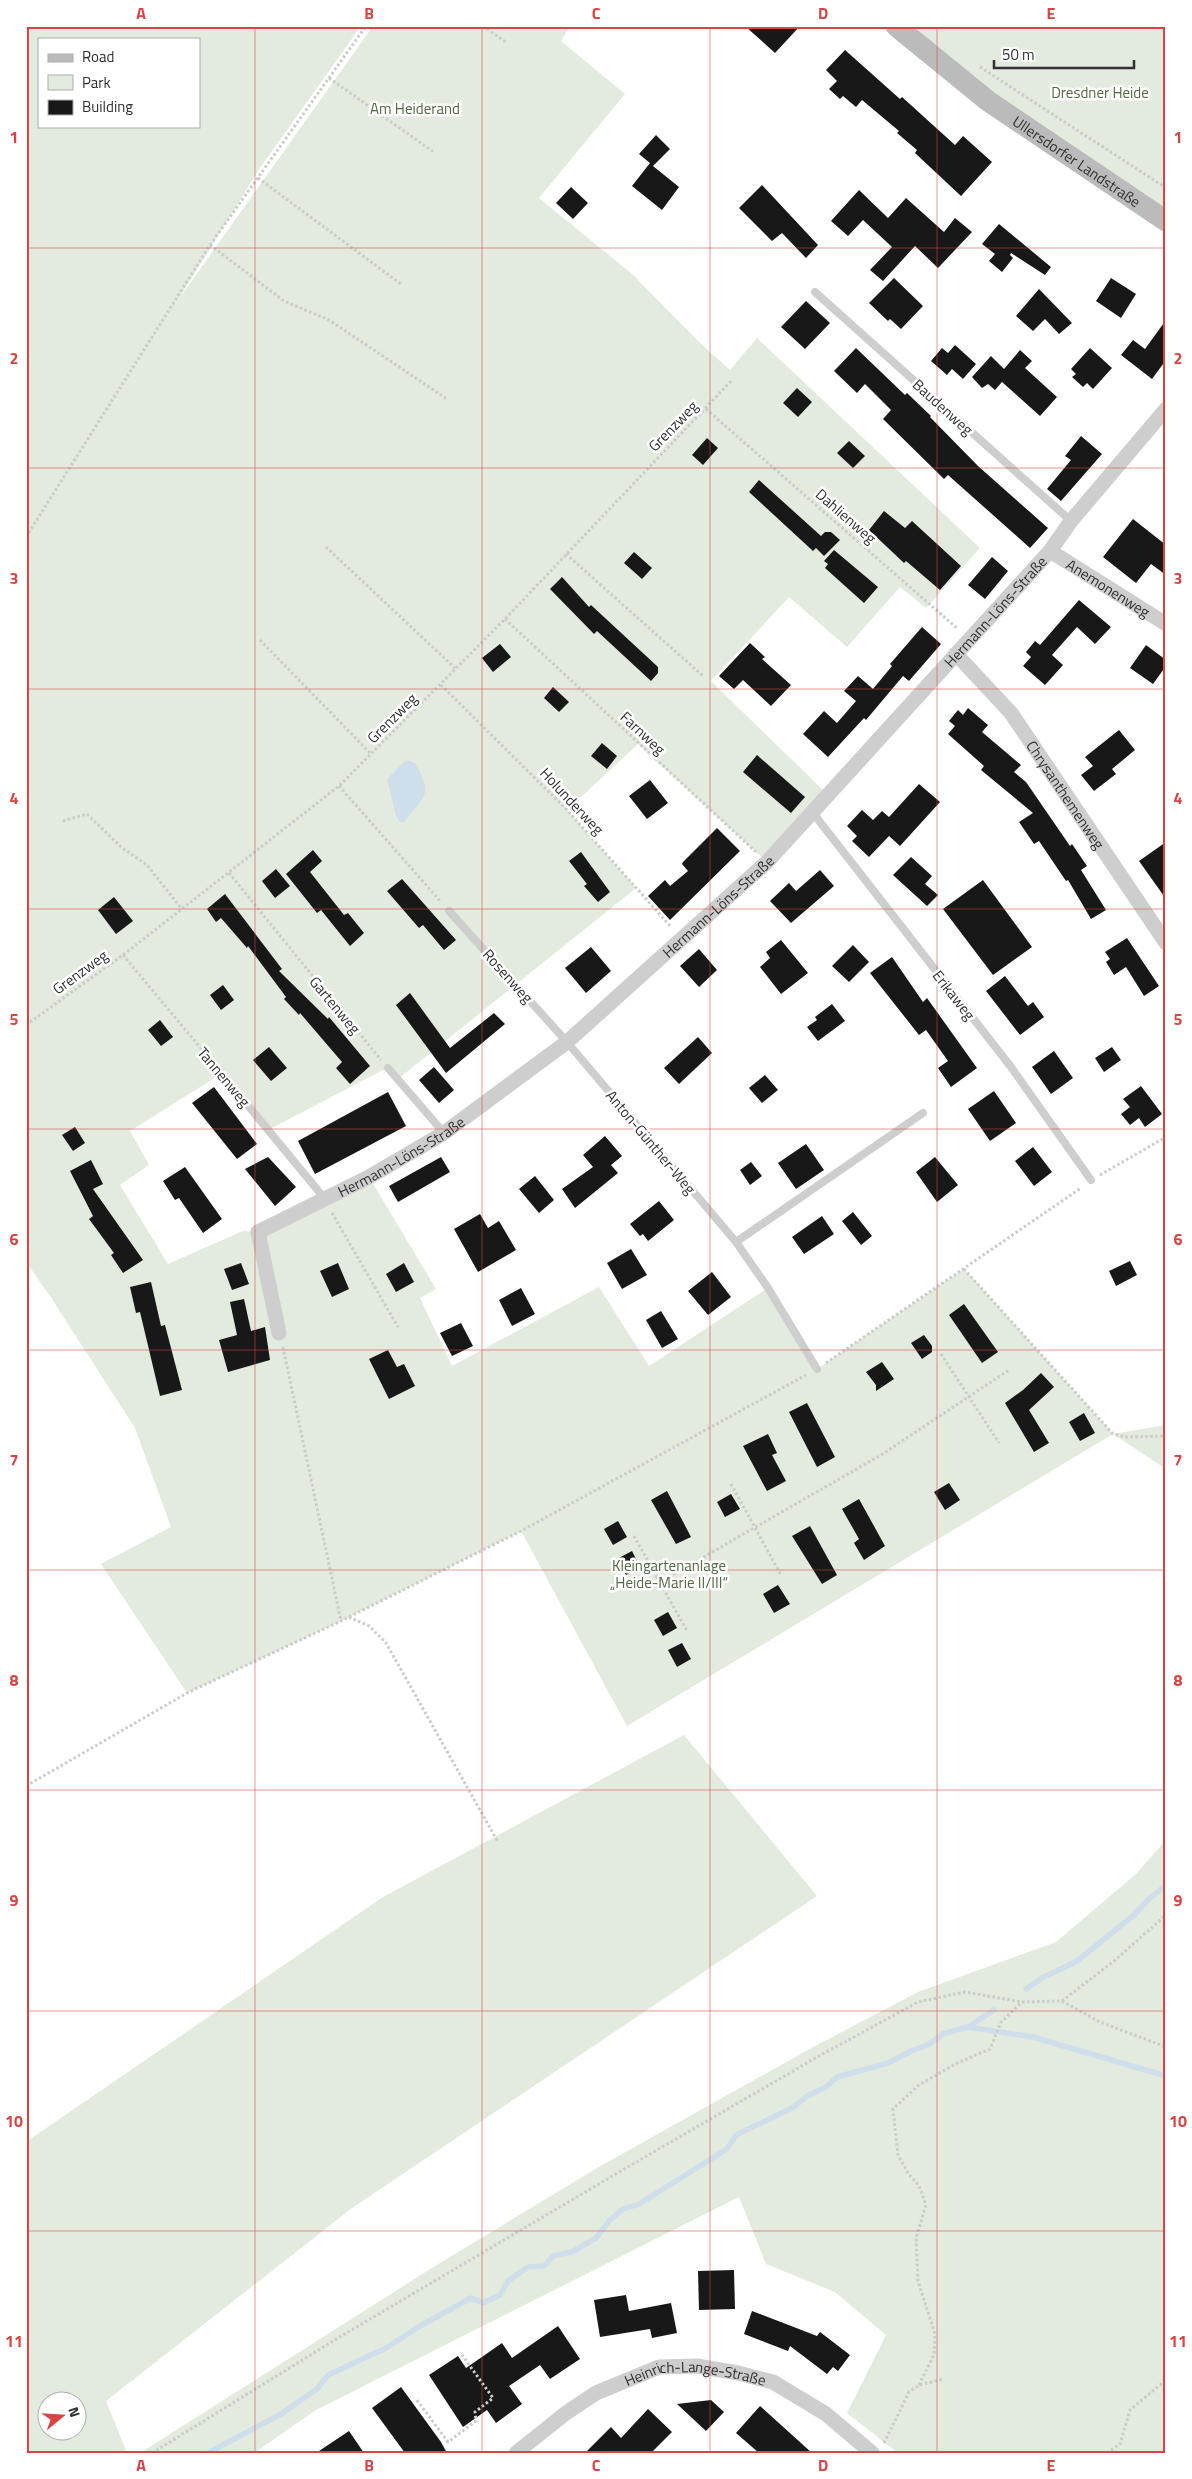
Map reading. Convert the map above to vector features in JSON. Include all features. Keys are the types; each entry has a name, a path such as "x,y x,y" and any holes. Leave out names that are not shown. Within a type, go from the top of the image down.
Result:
{"main road":[{"name":"Ullersdorfer Landstraße","path":"896,26 988,101 1166,221"}],"street":[{"name":"Hermann-Löns-Straße","path":"279,1333 258,1232 369,1177 444,1133 567,1042 767,862 1050,552 1070,521 1166,409"},
{"name":"Anemonenweg","path":"1050,552 1166,624"},
{"name":"Chrysanthemenweg","path":"956,654 1011,714 1166,943"},
{"name":"Heinrich-Lange-Straße","path":"516,2453 566,2413 596,2393 659,2367 697,2366 738,2373 773,2382 878,2448"}],"lane":[{"name":"Baudenweg","path":"815,292 1070,521"},
{"name":"Erikaweg","path":"813,812 1010,1067 1091,1180"},
{"name":"Rosenweg","path":"449,911 567,1042"},
{"name":"Anton-Günther-Weg","path":"567,1042 736,1242 768,1288 817,1369"},
{"path":"388,1068 444,1133"},
{"name":"Tannenweg","path":"222,1074 325,1200"},
{"path":"736,1242 923,1113"}],"path":[{"path":"26,537 210,245 366,26"},
{"path":"483,26 507,43"},
{"path":"974,63 1166,188"},
{"path":"329,78 435,153"},
{"path":"258,178 402,285"},
{"path":"210,245 284,301 330,320 448,399"},
{"name":"Grenzweg","path":"26,1025 123,955 339,786 506,619 732,380"},
{"name":"Dahlienweg","path":"706,409 970,640"},
{"path":"326,547 456,669"},
{"path":"566,554 703,676"},
{"name":"Farnweg","path":"506,619 638,744 767,862"},
{"path":"260,640 371,754"},
{"name":"Holunderweg","path":"441,685 567,810 681,938"},
{"path":"339,786 449,911"},
{"path":"63,821 86,814 120,847 147,865 181,908"},
{"name":"Gartenweg","path":"228,873 388,1068"},
{"name":"Tannenweg","path":"123,955 222,1074"},
{"path":"26,1786 187,1693 341,1621 521,1531 817,1369 1091,1180 1166,1136"},
{"path":"325,1200 398,1327"},
{"path":"964,1269 1113,1434 1125,1437 1166,1436"},
{"path":"279,1333 291,1376 341,1621"},
{"path":"941,1354 968,1398 1000,1443"},
{"path":"660,1582 881,1455 1009,1370"},
{"path":"730,1484 781,1574"},
{"path":"634,1536 687,1631"},
{"path":"348,1617 369,1626 386,1643 498,1842"},
{"path":"1062,2001 1114,1961 1166,1915"},
{"path":"152,2453 338,2338 626,2168 819,2056 918,2002 965,1992 1022,2002 1062,2001 1100,2022 1166,2048"},
{"path":"919,2385 934,2355 935,2334 918,2281 916,2238 926,2205 919,2186 908,2173 898,2155 894,2109 919,2085 958,2063 990,2049 1001,2022 1022,2002"},
{"path":"417,2400 448,2442 476,2421 475,2412 492,2398 462,2355"},
{"path":"878,2448 909,2392 919,2385 944,2379"},
{"path":"1107,2453 1120,2444 1130,2410 1166,2380"}],"green space":[{"path":"26,26 361,26 260,168 176,303 373,26 570,26 561,41 625,94 539,198 632,274 700,343 730,370 757,338 980,548 926,608 900,587 847,647 789,597 711,681 829,796 767,862 638,744 567,810 636,888 398,1079 387,1068 268,1130 221,1074 130,1131 149,1165 120,1185 168,1264 243,1231 258,1232 369,1177 436,1289 420,1298 452,1366 599,1287 649,1366 768,1288 817,1369 964,1269 1113,1434 627,1726 521,1531 341,1621 187,1693 101,1564 171,1527 135,1428 26,1262"},
{"name":"Dresdner Heide","path":"914,26 1166,26 1166,221 983,91"},
{"path":"1166,1425 1166,1469 1113,1434"},
{"path":"684,1735 817,1896 352,2208 106,2401 127,2453 26,2453 26,2142 383,1897"},
{"path":"1166,1840 1166,2453 898,2453 847,2413 886,2335 835,2292 766,2264 739,2197 316,2410 254,2453 140,2453 435,2266 597,2168 815,2046 918,1992 1056,1942 1136,1874"}],"water":[{"path":"406,760 415,763 421,774 425,789 418,806 404,822 400,822 396,816 387,779"}],"building":[{"path":"745,26 800,26 775,53"},
{"path":"845,50 900,99 902,97 955,145 963,136 992,162 961,196 915,153 917,150 897,133 899,131 862,100 856,107 843,96 840,99 829,89 837,81 826,70"},
{"path":"656,135 670,149 653,166 679,187 662,210 632,186 650,163 639,154"},
{"path":"762,185 818,245 806,258 782,233 772,241 739,208"},
{"path":"571,187 588,203 573,219 556,203"},
{"path":"859,190 888,218 906,198 944,232 955,218 972,232 938,268 915,246 883,281 870,270 892,247 863,220 848,236 831,221"},
{"path":"999,224 1051,267 1045,275 1011,253 1010,255 1013,258 1002,272 989,261 995,254 982,244"},
{"path":"894,278 923,306 901,329 890,319 888,321 869,303"},
{"path":"1111,278 1136,294 1121,318 1096,301"},
{"path":"1039,289 1072,323 1059,334 1045,319 1033,331 1016,316"},
{"path":"806,301 830,323 805,349 781,327"},
{"path":"1166,320 1166,360 1152,379 1121,355 1133,340 1145,349"},
{"path":"955,345 976,364 963,379 952,369 947,375 931,361 942,348 948,353"},
{"path":"856,348 905,395 907,393 931,416 978,466 1048,528 1030,548 948,475 944,479 883,419 891,410 865,384 857,393 834,371"},
{"path":"1090,348 1112,368 1093,389 1087,383 1083,387 1072,377 1076,374 1071,369"},
{"path":"1020,350 1032,361 1025,368 1057,397 1040,416 1002,382 995,390 988,384 982,388 972,377 991,356 1004,369"},
{"path":"797,388 812,402 798,417 783,403"},
{"path":"1081,436 1102,454 1061,501 1047,489 1071,460 1065,456"},
{"path":"707,438 718,448 703,465 692,455"},
{"path":"849,441 865,456 853,468 837,453"},
{"path":"759,480 821,536 825,532 831,532 840,540 824,556 816,548 813,551 749,492"},
{"path":"884,511 905,528 912,521 961,566 940,590 906,561 904,563 869,530"},
{"path":"1133,519 1166,545 1166,575 1151,564 1136,583 1103,557"},
{"path":"834,550 878,587 864,603 825,568 828,564 824,561"},
{"path":"634,552 652,568 642,579 624,563"},
{"path":"992,557 1008,571 985,599 968,585"},
{"path":"562,577 589,607 591,605 658,667 658,673 651,681 597,631 594,634 550,589"},
{"path":"1079,600 1111,627 1095,644 1077,627 1052,655 1063,665 1045,685 1023,666 1031,657 1026,652 1035,641 1040,645"},
{"path":"922,627 941,644 909,681 903,676 866,720 864,718 828,757 803,734 824,711 837,723 856,701 844,691 858,676 873,689 892,666 890,664"},
{"path":"750,643 765,657 762,659 791,685 771,706 743,680 734,689 719,676"},
{"path":"500,644 511,657 493,672 482,658"},
{"path":"1146,645 1166,660 1166,666 1153,684 1130,668"},
{"path":"553,687 569,702 559,712 544,698"},
{"path":"968,708 988,725 982,732 1021,765 1014,772 1026,782 1070,846 1072,844 1087,866 1081,870 1106,910 1091,919 1068,880 1066,881 1039,841 1034,844 1019,822 1033,813 981,770 984,766 948,734 955,726 949,721 958,710 963,715"},
{"path":"1119,730 1135,750 1112,769 1116,774 1094,791 1081,775 1093,766 1085,757"},
{"path":"602,743 617,756 607,769 591,756"},
{"path":"757,755 805,797 791,813 743,772"},
{"path":"650,780 668,803 647,819 629,796"},
{"path":"919,784 940,802 900,846 889,836 869,857 852,841 857,836 847,826 862,810 873,820 882,811 889,817"},
{"path":"717,828 740,851 670,920 648,896 665,880 670,886 688,871 682,864 683,862"},
{"path":"1166,842 1166,899 1139,861"},
{"path":"313,850 322,861 310,872 344,915 348,913 364,933 350,946 321,910 317,913 286,874"},
{"path":"581,852 610,892 598,902 584,886 587,884 569,861"},
{"path":"911,857 932,876 925,884 938,895 927,906 893,875"},
{"path":"276,869 290,886 275,898 262,881"},
{"path":"820,870 834,886 791,923 770,901 789,883 796,891"},
{"path":"402,879 456,940 444,950 423,925 419,928 387,891"},
{"path":"983,880 1032,947 993,975 943,909"},
{"path":"225,894 282,969 279,971 328,1019 329,1017 370,1066 350,1084 336,1068 342,1062 300,1013 299,1015 284,999 286,997 248,946 247,948 221,918 216,922 207,909"},
{"path":"114,897 133,921 116,934 98,910"},
{"path":"1127,938 1159,986 1144,996 1126,967 1114,975 1106,962 1110,959 1105,952"},
{"path":"781,940 808,973 781,994 760,967 770,958 766,952"},
{"path":"853,945 869,962 849,982 832,966"},
{"path":"591,947 611,971 586,993 565,968"},
{"path":"699,949 717,970 699,987 680,966"},
{"path":"892,957 923,1002 927,998 977,1068 951,1087 938,1068 948,1061 926,1030 919,1035 870,973"},
{"path":"1005,976 1028,1006 1033,1002 1044,1017 1020,1035 986,991"},
{"path":"223,985 234,1000 221,1010 210,995"},
{"path":"410,993 450,1048 494,1013 505,1024 446,1073 396,1005"},
{"path":"832,1004 845,1021 818,1041 807,1027 817,1020 815,1017"},
{"path":"160,1020 173,1037 161,1046 148,1030"},
{"path":"698,1037 712,1053 679,1084 664,1068"},
{"path":"269,1047 287,1068 271,1081 253,1060"},
{"path":"1112,1047 1121,1060 1104,1072 1095,1058"},
{"path":"1054,1051 1073,1078 1051,1094 1032,1067"},
{"path":"434,1067 454,1090 439,1103 419,1080"},
{"path":"765,1075 778,1090 762,1103 749,1088"},
{"path":"1141,1086 1162,1114 1145,1127 1139,1118 1130,1125 1121,1114 1130,1107 1123,1099"},
{"path":"214,1087 257,1144 237,1159 192,1103"},
{"path":"994,1091 1016,1123 990,1141 968,1109"},
{"path":"388,1092 406,1126 315,1174 298,1141"},
{"path":"75,1127 85,1143 73,1151 62,1135"},
{"path":"605,1136 622,1156 611,1165 618,1173 575,1208 562,1189 593,1167 583,1155"},
{"path":"806,1144 824,1170 796,1189 778,1163"},
{"path":"1033,1147 1052,1172 1034,1186 1015,1161"},
{"path":"268,1157 296,1187 275,1206 245,1169"},
{"path":"441,1157 450,1172 398,1202 389,1186"},
{"path":"935,1157 958,1185 937,1202 916,1172"},
{"path":"91,1160 103,1184 93,1189 143,1260 123,1273 111,1255 114,1253 89,1219 93,1216 70,1171"},
{"path":"751,1162 762,1176 750,1185 740,1170"},
{"path":"185,1167 222,1219 203,1233 179,1198 175,1200 163,1181"},
{"path":"535,1176 554,1200 539,1213 519,1189"},
{"path":"659,1201 674,1220 648,1241 643,1234 640,1236 630,1224"},
{"path":"853,1212 872,1236 861,1245 842,1221"},
{"path":"480,1214 488,1228 499,1221 516,1250 478,1272 454,1229"},
{"path":"822,1216 834,1234 804,1254 792,1237"},
{"path":"631,1249 647,1275 622,1289 607,1263"},
{"path":"1130,1261 1137,1275 1116,1286 1109,1271"},
{"path":"241,1263 249,1284 232,1290 224,1269"},
{"path":"338,1263 349,1289 332,1297 320,1271"},
{"path":"404,1263 414,1282 396,1292 386,1274"},
{"path":"712,1272 731,1297 708,1315 688,1291"},
{"path":"151,1282 161,1326 165,1325 182,1390 160,1396 140,1312 136,1313 130,1287"},
{"path":"521,1288 535,1314 512,1326 499,1300"},
{"path":"244,1299 251,1331 265,1327 270,1360 228,1372 219,1340 237,1335 230,1302"},
{"path":"964,1304 998,1352 982,1363 949,1315"},
{"path":"661,1311 678,1339 662,1348 646,1320"},
{"path":"461,1323 473,1346 452,1356 440,1333"},
{"path":"924,1335 932,1346 932,1352 922,1359 911,1343"},
{"path":"388,1350 397,1367 404,1364 415,1386 389,1399 369,1359"},
{"path":"882,1362 894,1379 876,1391 876,1385 866,1372"},
{"path":"1041,1373 1054,1387 1029,1410 1049,1443 1034,1452 1005,1403 1023,1390"},
{"path":"807,1403 835,1457 817,1467 789,1412"},
{"path":"1084,1413 1095,1433 1080,1441 1069,1422"},
{"path":"768,1434 777,1453 772,1455 786,1481 767,1491 743,1446"},
{"path":"949,1483 960,1500 945,1510 934,1492"},
{"path":"667,1491 691,1537 676,1544 651,1500"},
{"path":"731,1494 740,1509 725,1517 717,1502"},
{"path":"859,1499 885,1546 864,1560 854,1543 859,1539 842,1509"},
{"path":"618,1521 627,1537 613,1545 604,1529"},
{"path":"810,1526 837,1575 822,1584 792,1536"},
{"path":"632,1551 640,1567 626,1575 617,1559"},
{"path":"778,1585 790,1604 774,1613 763,1594"},
{"path":"668,1612 677,1628 663,1636 654,1620"},
{"path":"682,1643 691,1659 677,1667 668,1650"},
{"path":"734,2270 735,2309 699,2310 698,2271"},
{"path":"626,2295 629,2311 671,2303 677,2333 652,2338 650,2329 600,2337 594,2300"},
{"path":"752,2311 817,2336 820,2332 850,2355 838,2371 833,2367 827,2374 790,2346 788,2351 744,2334"},
{"path":"558,2326 580,2359 550,2379 540,2365 509,2386 522,2404 496,2423 487,2410 463,2427 429,2375 458,2356 466,2368 502,2343 512,2358"},
{"path":"401,2387 447,2453 405,2453 372,2408"},
{"path":"711,2400 724,2412 706,2431 677,2404"},
{"path":"760,2406 812,2453 759,2453 736,2433"},
{"path":"648,2409 672,2432 651,2453 585,2453 611,2427 621,2438"},
{"path":"349,2431 364,2453 316,2453"}],"waterway":[{"path":"1026,1989 1042,1978 1077,1961 1134,1915 1166,1885"},
{"path":"968,2027 994,2010"},
{"path":"208,2453 281,2414 317,2389 328,2375 386,2348 420,2326 471,2298 483,2303 500,2295 508,2281 528,2267 544,2266 553,2256 572,2252 596,2238 610,2220 623,2209 639,2204 727,2149 736,2135 794,2107 807,2096 826,2087 837,2077 888,2063 911,2051 928,2045 943,2034 968,2027 1033,2037 1166,2076"}],"park label":[{"name":"Am Heiderand","path":"415,108"},
{"name":"Kleingartenanlage „Heide-Marie II/III“","path":"669,1574"}]}
